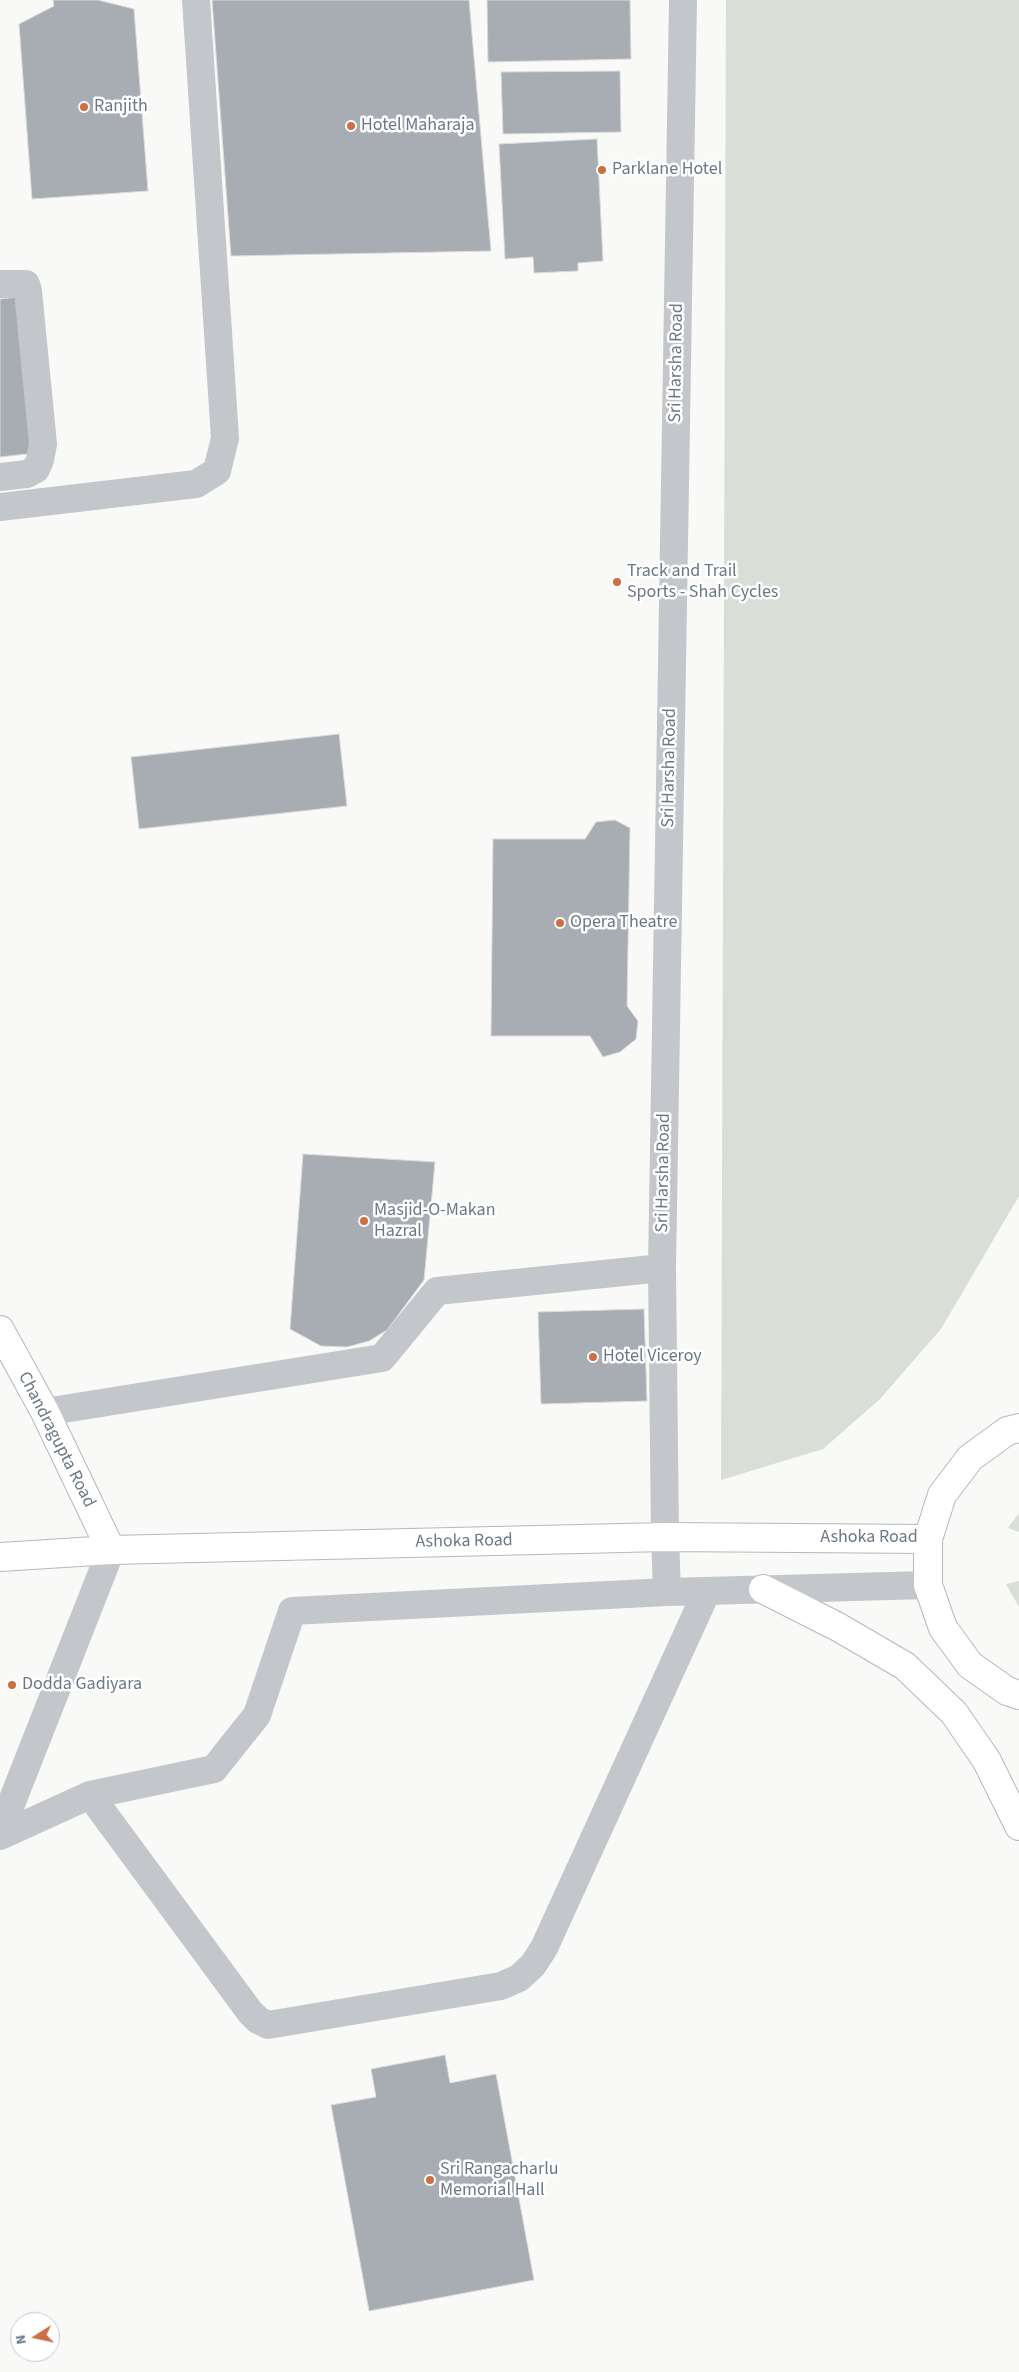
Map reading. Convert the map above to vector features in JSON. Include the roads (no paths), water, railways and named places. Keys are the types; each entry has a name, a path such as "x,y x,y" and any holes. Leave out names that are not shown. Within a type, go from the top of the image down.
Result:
{"main road":[{"name":"Chandragupta Road","path":"0,1330 44,1412 111,1550"},
{"path":"1019,1428 1007,1431 970,1458 942,1495 928,1539 928,1585 943,1628 970,1665 1008,1691 1019,1695"},
{"name":"Ashoka Road","path":"0,1557 111,1550 665,1537 928,1539"},
{"path":"763,1589 838,1627 905,1666 954,1714 987,1761 1019,1826"}],"street":[{"path":"0,507 196,484 217,471 225,438 196,0"},
{"name":"Sri Harsha Road","path":"667,1592 662,1268 683,0"},
{"path":"0,284 26,284 28,291 43,444 36,469 27,474 0,477"},
{"path":"44,1412 382,1358 437,1291 662,1268"},
{"path":"0,1832 111,1550"},
{"path":"0,1836 90,1795 214,1769 256,1715 292,1611 667,1592 928,1585"},
{"path":"90,1795 250,2012 258,2020 268,2025 280,2025 501,1986 519,1978 533,1965 544,1948 707,1591"}],"place":[{"name":"Ranjith","path":"84,107"},
{"name":"Hotel Maharaja","path":"351,126"},
{"name":"Parklane Hotel","path":"602,170"},
{"name":"Track and Trail Sports - Shah Cycles","path":"617,582"},
{"name":"Opera Theatre","path":"560,923"},
{"name":"Masjid-O-Makan Hazral","path":"364,1221"},
{"name":"Hotel Viceroy","path":"593,1357"},
{"name":"Dodda Gadiyara","path":"12,1685"},
{"name":"Sri Rangacharlu Memorial Hall","path":"430,2180"}]}
